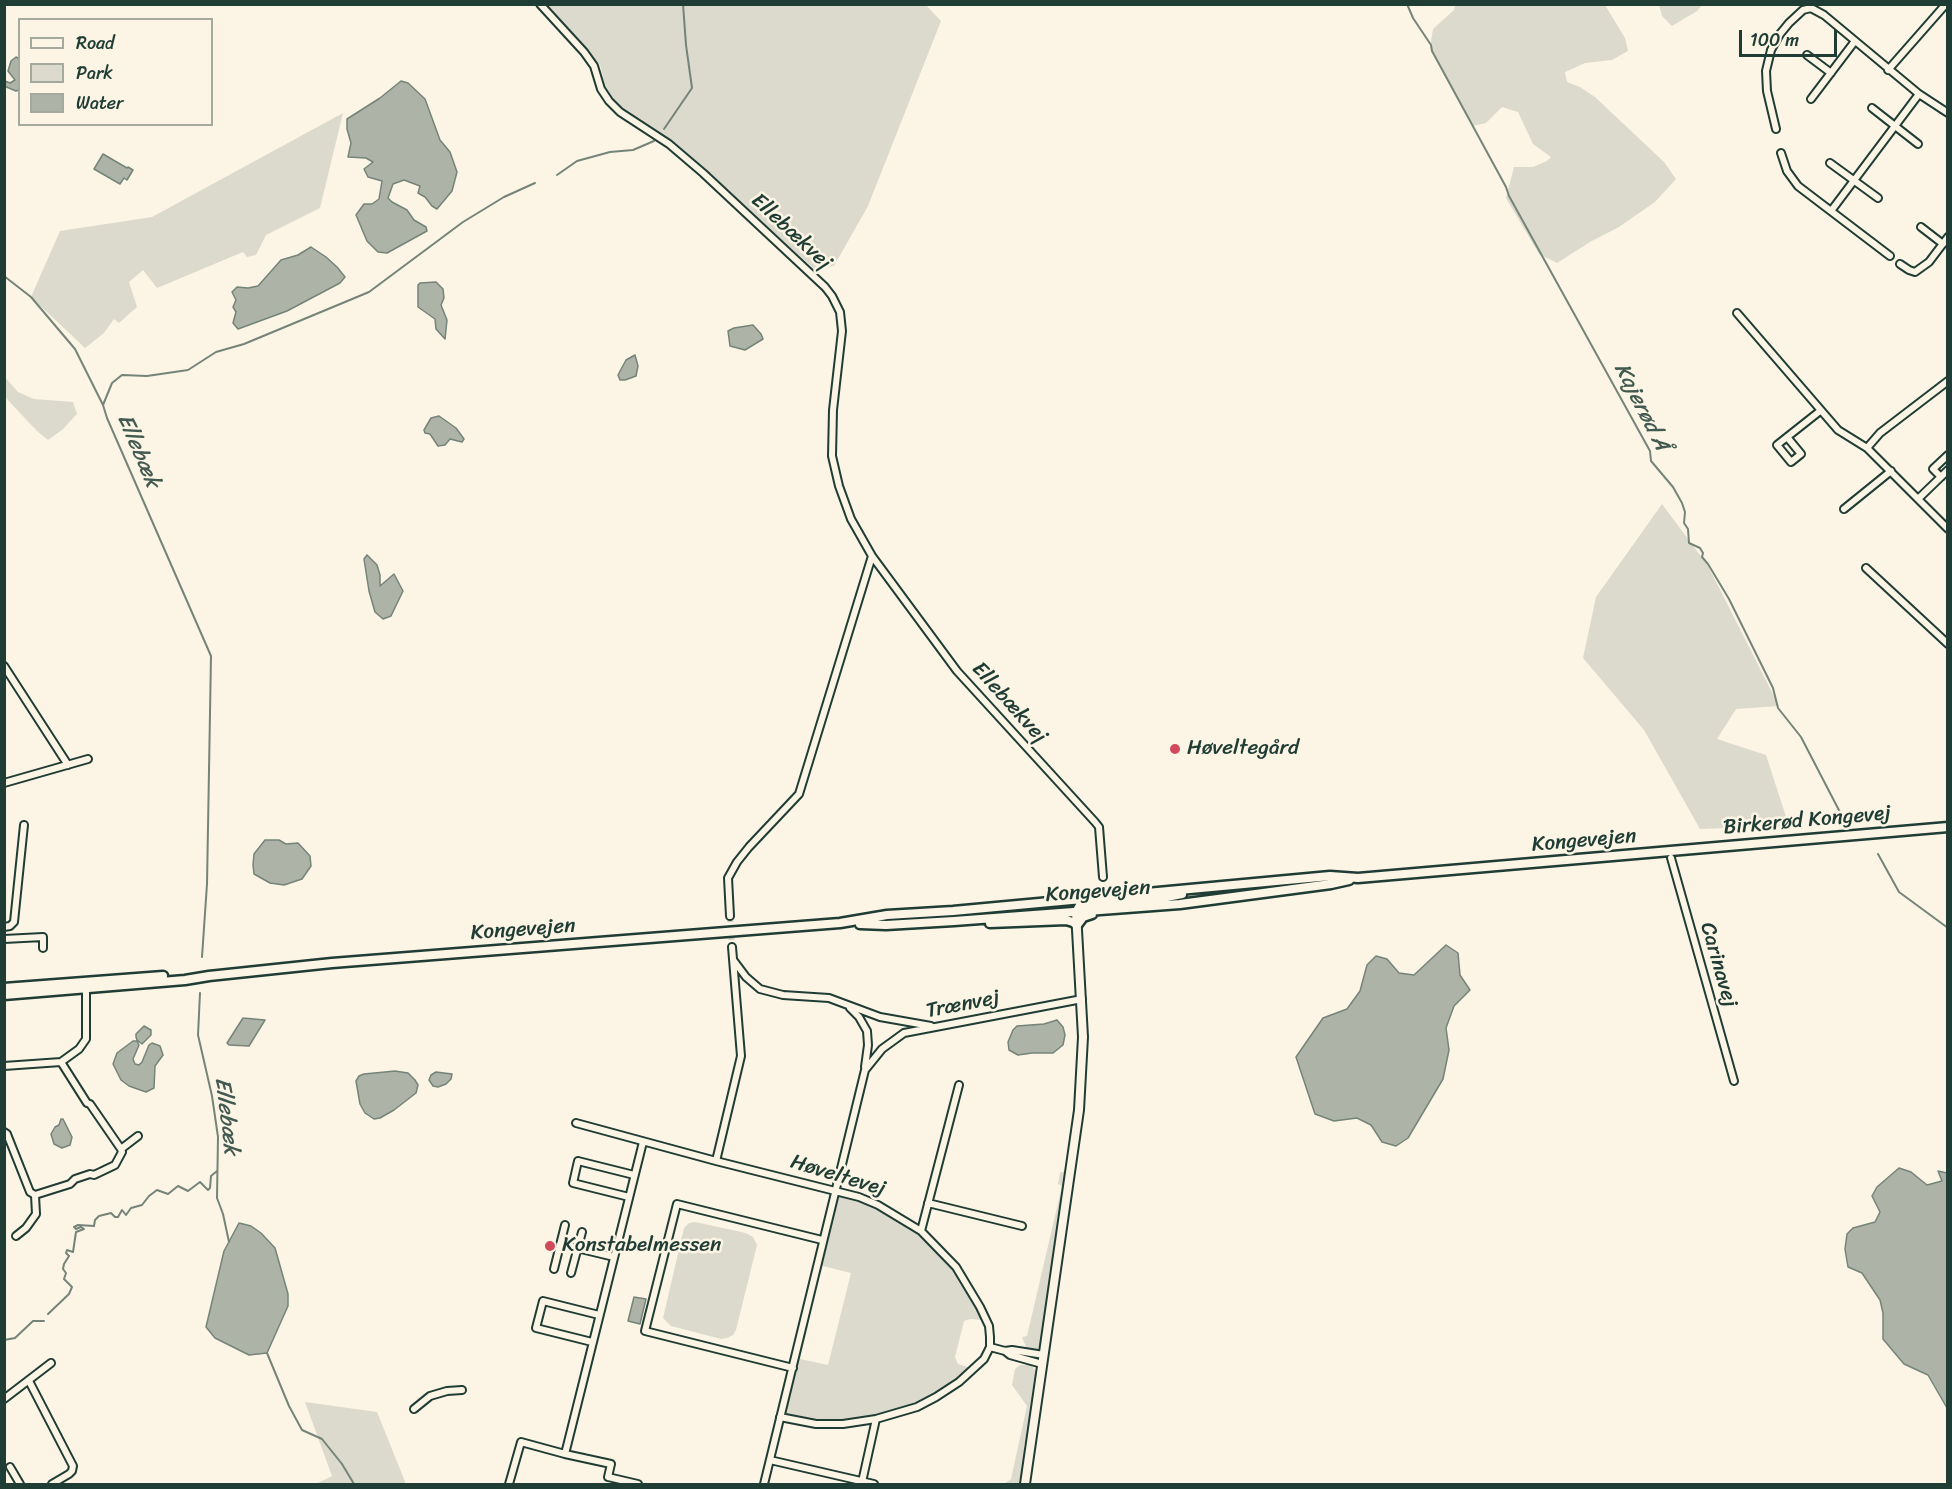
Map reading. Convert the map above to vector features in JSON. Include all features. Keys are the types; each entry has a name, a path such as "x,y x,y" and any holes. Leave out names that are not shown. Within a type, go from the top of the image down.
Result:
{"main road":[{"name":"Birkerød Kongevej","path":"1670,855 1947,827"},
{"name":"Kongevejen","path":"4,995 176,975 209,976 332,963 840,923 887,915 1045,903 1330,876 1358,878 1670,855"},
{"name":"Kongevejen","path":"840,923 886,925 1191,903 1331,884 1358,878"},
{"path":"1045,903 1067,905 1076,912 1084,904 1161,898 1224,885"},
{"path":"954,921 1004,924 1070,920 1077,925 1083,917 1107,910"},
{"name":"Kongevejen","path":"4,988 85,985"}],"street":[{"name":"Ellebækvej","path":"540,4 594,66 601,89 609,101 620,112 669,144 812,274 832,296 840,312 842,331 833,410 832,456 839,486 851,519 872,556 957,671 1099,827 1103,877"},
{"path":"1888,69 1946,4"},
{"path":"1776,129 1767,91 1766,71 1771,50 1788,23 1811,6 1919,94 1947,113"},
{"path":"1811,99 1855,40"},
{"path":"1808,55 1831,73"},
{"path":"1831,211 1919,94"},
{"path":"1872,108 1918,144"},
{"path":"1781,153 1787,171 1798,186 1890,256"},
{"path":"1830,163 1878,198"},
{"path":"1921,227 1943,244"},
{"path":"1900,264 1915,272 1929,262 1947,237"},
{"path":"1737,313 1838,430 1867,448 1947,527"},
{"path":"1867,448 1880,433 1947,381"},
{"path":"1787,437 1820,411"},
{"path":"1941,477 1933,469 1947,455"},
{"path":"1918,499 1947,470"},
{"path":"1844,509 1891,471"},
{"path":"730,916 728,878 749,847 799,794 872,556"},
{"path":"1866,568 1947,644"},
{"path":"4,666 68,765"},
{"path":"4,682 12,678"},
{"path":"4,783 88,759"},
{"path":"4,927 14,922 24,825"},
{"name":"Carinavej","path":"1670,855 1734,1081"},
{"path":"1025,1485 1079,1110 1083,1037 1076,912"},
{"path":"4,939 43,937 43,948"},
{"path":"716,1161 741,1056 732,947"},
{"path":"734,961 746,977 760,989 783,994 829,998 880,1017 937,1027"},
{"path":"4,1066 61,1062 79,1049 86,1039 85,985"},
{"name":"Trænvej","path":"865,1070 872,1059 892,1040 904,1034 1082,999"},
{"name":"Trænvej","path":"764,1485 865,1070 867,1032 859,1017 847,1005"},
{"path":"4,1132 7,1134 30,1192 35,1195 70,1184 75,1179 109,1169 118,1160 121,1149 61,1062"},
{"path":"921,1231 959,1084"},
{"name":"Høveltevej","path":"576,1124 835,1190 878,1205 921,1231 956,1267 970,1287 989,1326 990,1347"},
{"path":"121,1149 138,1136"},
{"path":"565,1454 643,1142"},
{"path":"629,1197 573,1183 578,1161 634,1175"},
{"path":"15,1236 26,1228 36,1214 35,1195"},
{"path":"928,1203 1022,1226"},
{"path":"793,1368 645,1331 676,1204 822,1240"},
{"path":"554,1269 565,1225"},
{"path":"572,1273 582,1232"},
{"path":"560,1244 614,1257"},
{"path":"592,1342 536,1328 543,1301 599,1315"},
{"path":"780,1417 816,1424 843,1424 876,1419 917,1407 936,1397 978,1366 990,1347 1044,1355"},
{"path":"1005,1351 1010,1355 1042,1364"},
{"path":"4,1398 51,1363"},
{"path":"29,1381 73,1466 69,1474 52,1485"},
{"path":"414,1409 430,1396 462,1390"},
{"path":"862,1482 876,1419"},
{"path":"509,1485 521,1442 611,1464 608,1477 638,1485"},
{"path":"770,1460 874,1485"},
{"path":"10,1467 20,1485"}],"green space":[{"path":"925,4 941,21 868,206 834,266 814,269 689,156 624,112 607,91 600,65 543,5"},
{"path":"1659,4 1702,5 1697,11 1672,26 1662,16"},
{"path":"1455,5 1605,5 1625,38 1628,51 1612,60 1585,63 1565,72 1567,82 1595,97 1664,162 1676,179 1655,202 1619,227 1557,263 1539,254 1506,198 1514,167 1533,167 1551,157 1533,144 1518,112 1502,107 1486,123 1473,126 1430,47 1433,29 1454,10"},
{"path":"343,113 320,208 266,235 256,255 247,257 243,252 157,288 143,270 129,282 137,307 119,323 114,319 104,333 85,348 31,297 60,231 152,217"},
{"path":"4,376 18,392 34,399 73,402 77,414 62,430 48,440 5,397"},
{"path":"1662,504 1708,566 1779,706 1736,709 1717,739 1766,755 1789,826 1700,829 1644,730 1583,658 1596,597"},
{"path":"1065,1171 1044,1333 1041,1346 1037,1349 1028,1349 1022,1337 1027,1336 1062,1186 1058,1184 1060,1173"},
{"path":"841,1195 873,1206 903,1222 925,1239 948,1262 966,1287 981,1318 981,1320 964,1321 955,1357 958,1364 971,1368 938,1392 919,1402 883,1415 842,1421 791,1416 784,1413 805,1326 808,1326 800,1359 828,1365 851,1273 823,1266 817,1284 815,1283 836,1198"},
{"path":"695,1222 746,1233 753,1237 757,1245 736,1330 727,1338 721,1339 671,1326 663,1318 684,1228 689,1223"},
{"path":"1020,1365 1031,1365 1036,1371 1030,1424 1024,1446 1020,1484 1004,1484 1011,1479 1027,1406 1012,1385 1015,1369"},
{"path":"305,1402 377,1412 406,1484 316,1484 332,1476"}],"water":[{"path":"18,58 18,90 16,91 4,86 5,81 10,83 15,80 8,71 11,61"},
{"path":"401,81 408,83 425,99 440,140 450,152 457,172 452,191 437,209 418,193 420,186 404,180 393,184 388,198 407,210 414,220 426,227 427,231 387,253 378,252 367,241 356,215 364,204 372,204 379,199 382,181 368,177 364,169 373,162 366,158 348,157 351,143 347,119 380,98"},
{"path":"103,154 133,170 127,180 124,178 120,184 94,169"},
{"path":"311,247 337,267 345,277 340,283 287,311 238,329 233,323 236,312 233,307 236,300 232,292 237,287 258,286 281,260 298,255"},
{"path":"436,282 443,289 444,298 441,305 447,320 445,339 436,329 435,319 418,307 418,285"},
{"path":"753,325 763,339 745,350 730,346 728,331"},
{"path":"635,355 638,366 636,376 620,380 618,375 626,360"},
{"path":"439,416 456,428 464,439 462,442 450,439 445,445 438,446 430,434 425,433 424,430 431,418"},
{"path":"367,555 377,565 380,586 394,574 403,591 391,616 383,619 375,612 369,591 364,559"},
{"path":"265,840 279,840 286,844 298,843 310,856 311,866 302,879 284,885 270,883 254,874 254,854"},
{"path":"1446,945 1458,953 1460,975 1470,990 1454,1006 1446,1028 1449,1050 1443,1079 1408,1138 1396,1146 1382,1142 1371,1125 1357,1118 1334,1121 1315,1114 1296,1057 1323,1018 1347,1009 1360,991 1367,965 1376,956 1387,959 1399,973 1414,975"},
{"path":"243,1018 265,1020 249,1046 229,1045 227,1043"},
{"path":"1057,1020 1063,1027 1065,1035 1063,1045 1053,1053 1018,1055 1009,1050 1008,1042 1017,1026 1044,1024"},
{"path":"144,1026 151,1030 151,1035 142,1044 137,1040 136,1034"},
{"path":"133,1041 137,1041 139,1045 133,1059 135,1064 139,1065 142,1062 152,1043 160,1046 163,1055 155,1066 154,1088 146,1092 129,1086 121,1080 113,1064 117,1053"},
{"path":"395,1071 408,1073 415,1080 418,1085 416,1093 394,1110 374,1119 365,1113 360,1104 356,1081 364,1074"},
{"path":"436,1072 452,1074 451,1079 446,1084 433,1086 429,1080"},
{"path":"61,1119 72,1137 70,1145 62,1148 54,1144 51,1134"},
{"path":"1899,1168 1911,1172 1927,1185 1942,1181 1938,1171 1947,1173 1947,1408 1928,1375 1904,1364 1883,1339 1883,1313 1880,1300 1862,1273 1848,1267 1845,1249 1847,1234 1853,1228 1875,1222 1880,1212 1872,1196 1877,1187"},
{"path":"239,1223 251,1226 275,1248 288,1294 288,1306 267,1353 249,1355 215,1338 206,1327 224,1251"},
{"path":"634,1297 646,1299 640,1324 628,1321"}],"waterway":[{"name":"Ellebæk","path":"664,129 692,88 683,4"},
{"name":"Kajerød Å","path":"1407,4 1413,18 1431,45 1432,51 1509,196 1650,451 1651,461 1673,487 1682,503 1689,543 1700,548 1703,553 1702,557 1729,599 1773,688 1778,708 1801,737 1843,818"},
{"name":"Ellebæk","path":"557,175 577,161 610,152 633,150 654,141"},
{"name":"Ellebæk","path":"202,957 207,884 211,656 107,418 103,405 112,383 122,375 147,376 188,370 216,352 244,344 369,292 463,222 504,197 535,183"},
{"path":"4,276 31,297 75,349 103,405"},
{"name":"Kajerød Å","path":"1878,854 1899,892 1948,928"},
{"name":"Ellebæk","path":"200,993 198,1035 212,1096 218,1137 217,1198 229,1242"},
{"path":"48,1314 69,1294 72,1287 64,1279 66,1273 63,1269 64,1264 69,1256 66,1253 67,1250 73,1252 76,1232 84,1229 74,1227 94,1226 99,1216 111,1213 118,1217 122,1210 126,1215 131,1208 142,1205 157,1190 168,1194 178,1186 188,1191 200,1182 208,1190 211,1176 217,1171"},
{"path":"4,1340 15,1338 33,1321 44,1321"},
{"name":"Ellebæk","path":"267,1353 289,1406 302,1430 322,1439 342,1464 354,1484"}],"tunnel":[{"path":"730,916 732,947"}],"place":[{"name":"Høveltegård","path":"1175,749"},
{"name":"Konstabelmessen","path":"550,1246"}]}
